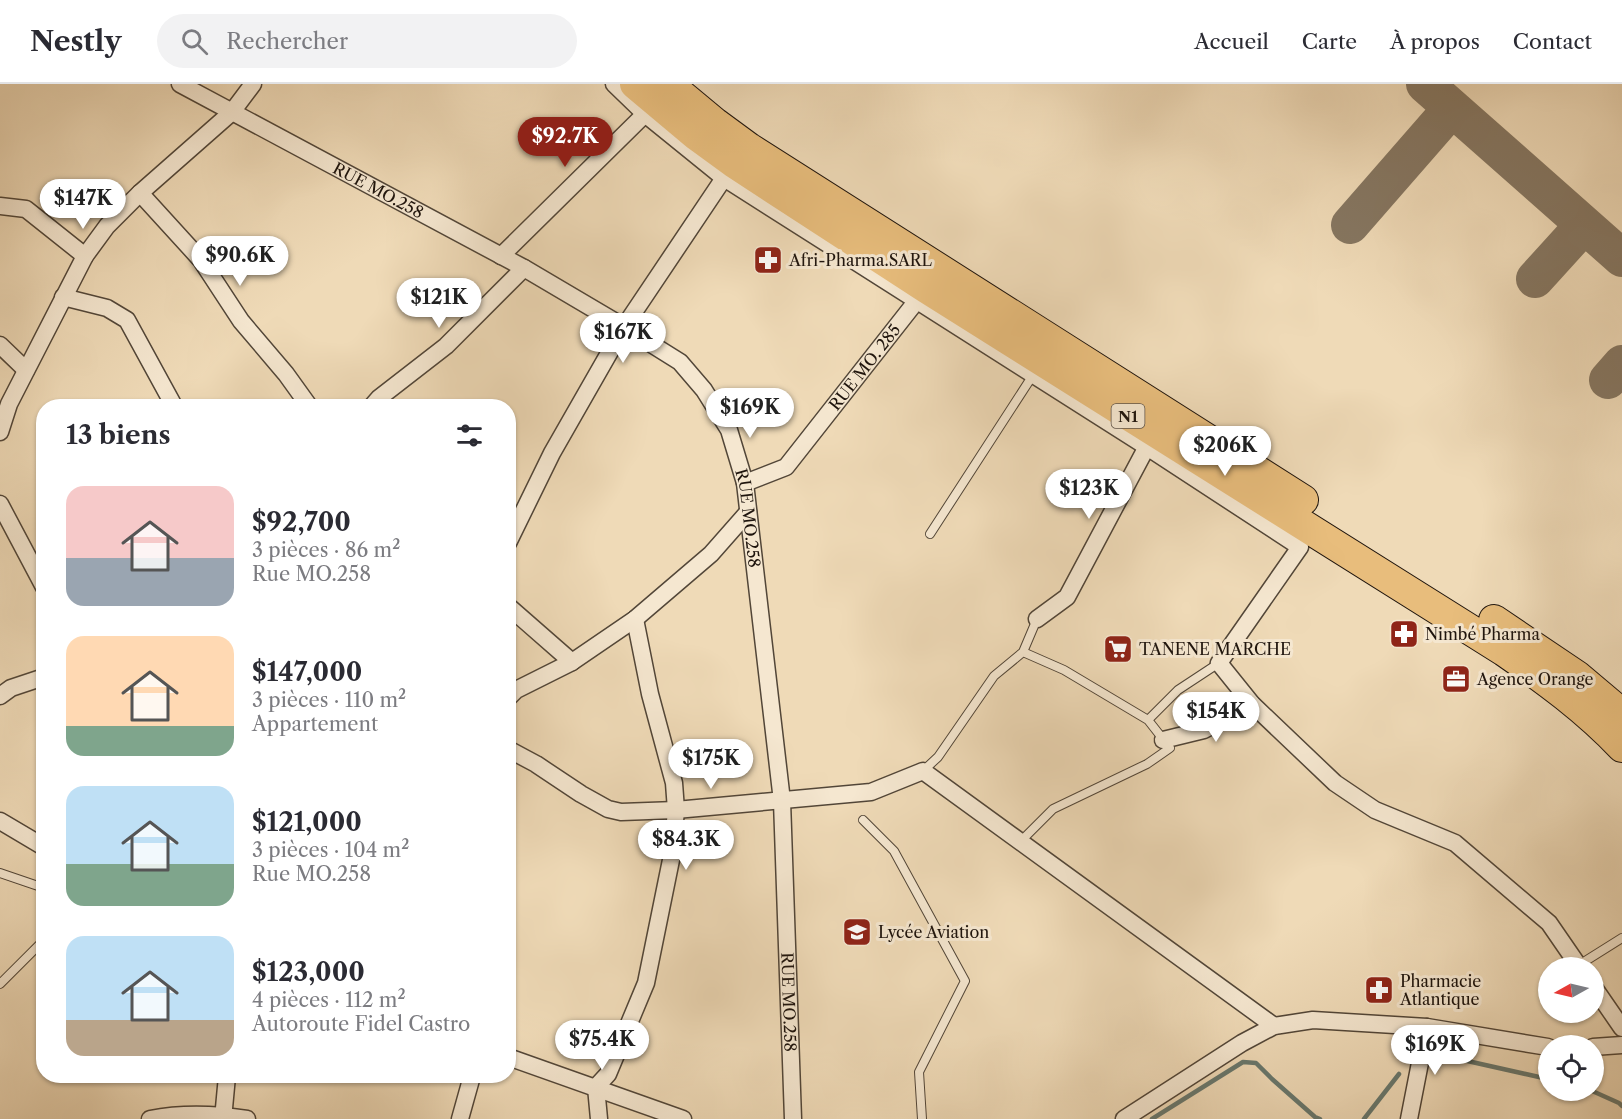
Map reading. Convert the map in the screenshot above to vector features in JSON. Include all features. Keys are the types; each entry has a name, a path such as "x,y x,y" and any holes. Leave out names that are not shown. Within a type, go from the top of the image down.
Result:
{"highway":[{"name":"N1","path":"650,96 697,136 921,295 1151,440 1331,542 1504,651 1603,726 1622,747"},
{"name":"N1","path":"650,96 715,123 749,148 1515,634 1577,676 1622,714"}],"street":[{"name":"RUE MO.258","path":"180,84 524,268 680,362 704,390 729,430 745,483 782,801 793,1119"},
{"path":"0,432 9,404 85,256 107,226 140,193 232,112 254,84"},
{"path":"614,84 650,96 724,178 921,295 1033,375 1151,440 1300,547 1219,663 1252,704 1335,783 1375,810 1455,843 1549,923 1573,957"},
{"path":"501,256 650,96"},
{"path":"516,527 552,453 624,327 724,178"},
{"path":"140,193 201,260 241,321 304,399"},
{"path":"0,206 26,209 85,256"},
{"path":"378,399 446,346 524,268"},
{"name":"RUE MO. 285","path":"745,483 786,467 921,295"},
{"path":"63,297 107,308 127,320 170,399"},
{"path":"0,345 26,370"},
{"path":"1037,619 1066,597 1151,440"},
{"path":"0,504 36,572"},
{"path":"516,690 572,662 635,619 711,554 748,512"},
{"path":"516,613 572,662"},
{"path":"599,1119 596,1087 608,1074 646,982 672,855 676,810 674,783 650,694 635,619"},
{"path":"0,696 11,688 36,680"},
{"path":"1163,740 1204,730 1252,704"},
{"path":"516,753 581,794 608,809 621,812 676,810 871,792 923,771 1274,1026"},
{"path":"0,821 36,842"},
{"path":"1604,1002 1622,1028"},
{"path":"1124,1119 1242,1043 1274,1026 1313,1020 1427,1027 1538,1045"},
{"path":"1409,1119 1427,1027"},
{"path":"1604,1046 1622,1045"},
{"path":"516,1060 683,1119"},
{"path":"223,1117 227,1083"},
{"path":"460,1119 470,1083"},
{"path":"150,1119 170,1115 247,1119"}],"lane":[{"path":"930,534 1033,375"},
{"path":"923,771 938,757 994,676 1023,652 1037,619"},
{"path":"1020,842 1053,809 1147,764 1170,748 1148,720 1064,670 1023,652"},
{"path":"1148,720 1178,690 1219,663"},
{"path":"863,820 894,851 965,981 919,1072 922,1119"},
{"path":"0,873 36,885"},
{"path":"1593,957 1622,938"},
{"path":"0,984 36,948"}],"waterway":[{"path":"1454,1058 1538,1077"},
{"path":"1152,1119 1243,1062 1256,1063 1320,1119"},
{"path":"1364,1119 1399,1074"},
{"path":"1604,1096 1622,1106"}],"taxiway":[{"path":"1425,84 1622,258"},
{"path":"1350,225 1452,108"},
{"path":"1535,279 1584,225"},
{"path":"1608,380 1622,364"}],"place":[{"name":"Afri-Pharma.SARL","path":"768,260"},
{"name":"Nimbé Pharma","path":"1404,634"},
{"name":"TANENE MARCHE","path":"1118,649"},
{"name":"Agence Orange","path":"1456,679"},
{"name":"Lycée Aviation","path":"857,932"},
{"name":"Pharmacie Atlantique","path":"1379,990"}]}
